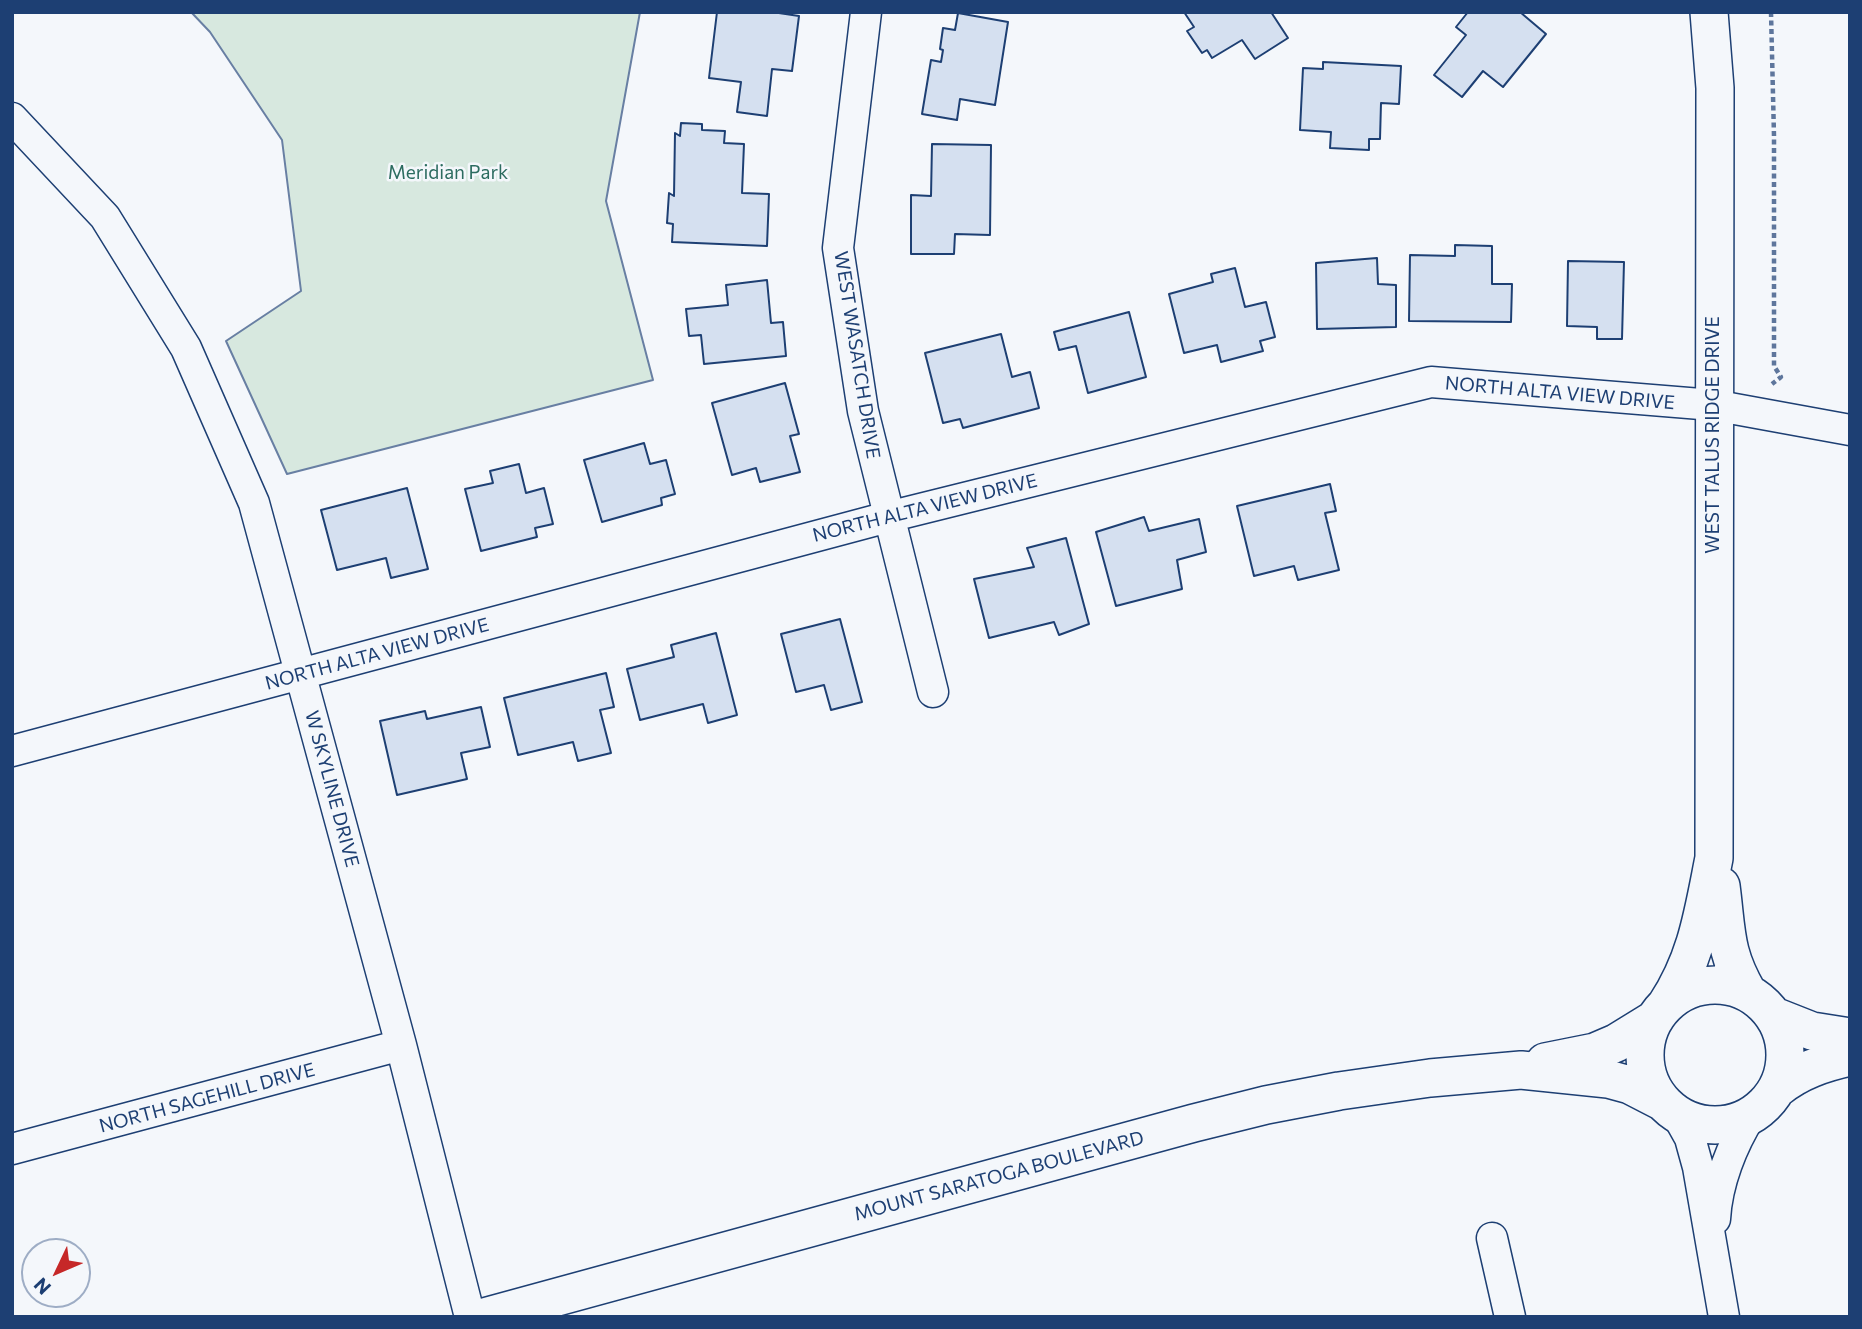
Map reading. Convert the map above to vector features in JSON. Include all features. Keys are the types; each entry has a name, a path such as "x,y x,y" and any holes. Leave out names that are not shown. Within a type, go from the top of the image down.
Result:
{"street":[{"name":"WEST WASATCH DRIVE","path":"866,12 838,248 863,411 933,692"},
{"name":"WEST TALUS RIDGE DRIVE","path":"1660,1012 1686,971 1696,946 1714,858 1715,88 1709,12"},
{"name":"W SKYLINE DRIVE","path":"12,118 105,216 186,348 254,503 401,1045 470,1317"},
{"name":"NORTH ALTA VIEW DRIVE","path":"12,751 888,517 1431,382 1713,405 1850,430"},
{"name":"WEST TALUS RIDGE DRIVE","path":"1714,858 1721,884 1728,950 1736,972 1761,1005"},
{"path":"1724,1317 1695,1152 1690,1138 1653,1087 1647,1071 1645,1052 1648,1035 1660,1012 1680,994 1696,987 1714,984 1732,986 1761,1005 1812,1031 1850,1037"},
{"path":"1670,1108 1690,1121 1722,1125 1751,1115 1767,1104 1778,1088 1783,1074 1785,1051 1781,1030 1761,1005"},
{"name":"MOUNT SARATOGA BOULEVARD","path":"1521,1070 1606,1048 1636,1032 1660,1012"},
{"name":"NORTH SAGEHILL DRIVE","path":"12,1149 401,1045"},
{"path":"1778,1088 1808,1069 1850,1057"},
{"name":"MOUNT SARATOGA BOULEVARD","path":"484,1317 1266,1105 1339,1091 1430,1078 1521,1070 1608,1079 1630,1085 1670,1108"},
{"path":"1713,1247 1715,1212 1723,1177 1751,1115"},
{"path":"1492,1238 1510,1317"}],"path":[{"path":"1766,389 1781,377 1774,366 1771,12"}],"green space":[{"name":"Meridian Park","path":"191,12 640,12 606,201 653,380 287,474 226,341 301,291 282,140 210,32"}],"building":[{"path":"717,12 772,12 799,16 792,71 772,69 767,116 737,112 741,82 709,78"},
{"path":"1184,12 1271,12 1288,38 1255,59 1242,40 1212,58 1207,50 1202,53 1187,31 1194,27"},
{"path":"1468,12 1520,12 1546,34 1503,87 1483,71 1462,97 1434,75 1466,35 1456,27"},
{"path":"958,13 1008,22 995,105 960,99 957,120 922,114 931,60 941,62 943,28 955,30"},
{"path":"1323,62 1401,66 1399,104 1381,103 1380,139 1369,139 1369,150 1330,148 1331,132 1300,130 1303,68 1323,69"},
{"path":"681,123 702,124 702,130 725,131 724,143 744,144 742,193 769,194 767,246 672,242 673,224 667,223 669,193 674,196 675,133 680,136"},
{"path":"932,144 991,145 990,235 955,234 954,254 911,254 911,195 931,196"},
{"path":"1455,245 1492,246 1492,284 1512,284 1511,322 1409,321 1410,255 1455,256"},
{"path":"1377,258 1378,284 1396,285 1396,327 1317,329 1316,263"},
{"path":"1568,261 1624,262 1622,339 1597,339 1597,327 1567,326"},
{"path":"1235,268 1245,307 1266,302 1275,337 1260,341 1263,351 1221,362 1217,345 1184,353 1169,294 1213,282 1211,274"},
{"path":"767,280 771,323 783,322 786,356 704,364 701,335 689,336 686,309 728,305 726,285"},
{"path":"1129,312 1146,377 1088,393 1076,346 1059,350 1054,332"},
{"path":"1001,334 1012,377 1030,372 1039,408 963,428 960,419 943,423 925,353"},
{"path":"785,383 799,434 790,436 800,472 760,482 756,468 732,475 712,403"},
{"path":"644,443 650,464 666,460 675,494 661,498 662,505 602,522 584,460"},
{"path":"519,464 526,493 544,488 553,524 535,528 537,537 481,551 465,489 493,483 490,471"},
{"path":"1330,484 1336,511 1325,513 1339,570 1298,580 1294,566 1254,576 1237,506"},
{"path":"407,488 428,569 391,578 386,558 337,570 321,510"},
{"path":"1144,517 1149,531 1199,519 1206,552 1177,560 1182,589 1116,606 1096,532"},
{"path":"1066,538 1089,624 1059,635 1054,622 989,638 974,579 1034,567 1027,548"},
{"path":"840,619 862,702 831,710 824,685 796,692 781,634"},
{"path":"716,633 737,715 708,723 703,704 640,720 627,669 674,657 671,645"},
{"path":"606,673 614,707 600,710 611,753 578,761 573,742 518,755 504,698"},
{"path":"481,707 490,747 461,753 467,779 397,795 380,721 425,711 427,719"}]}
